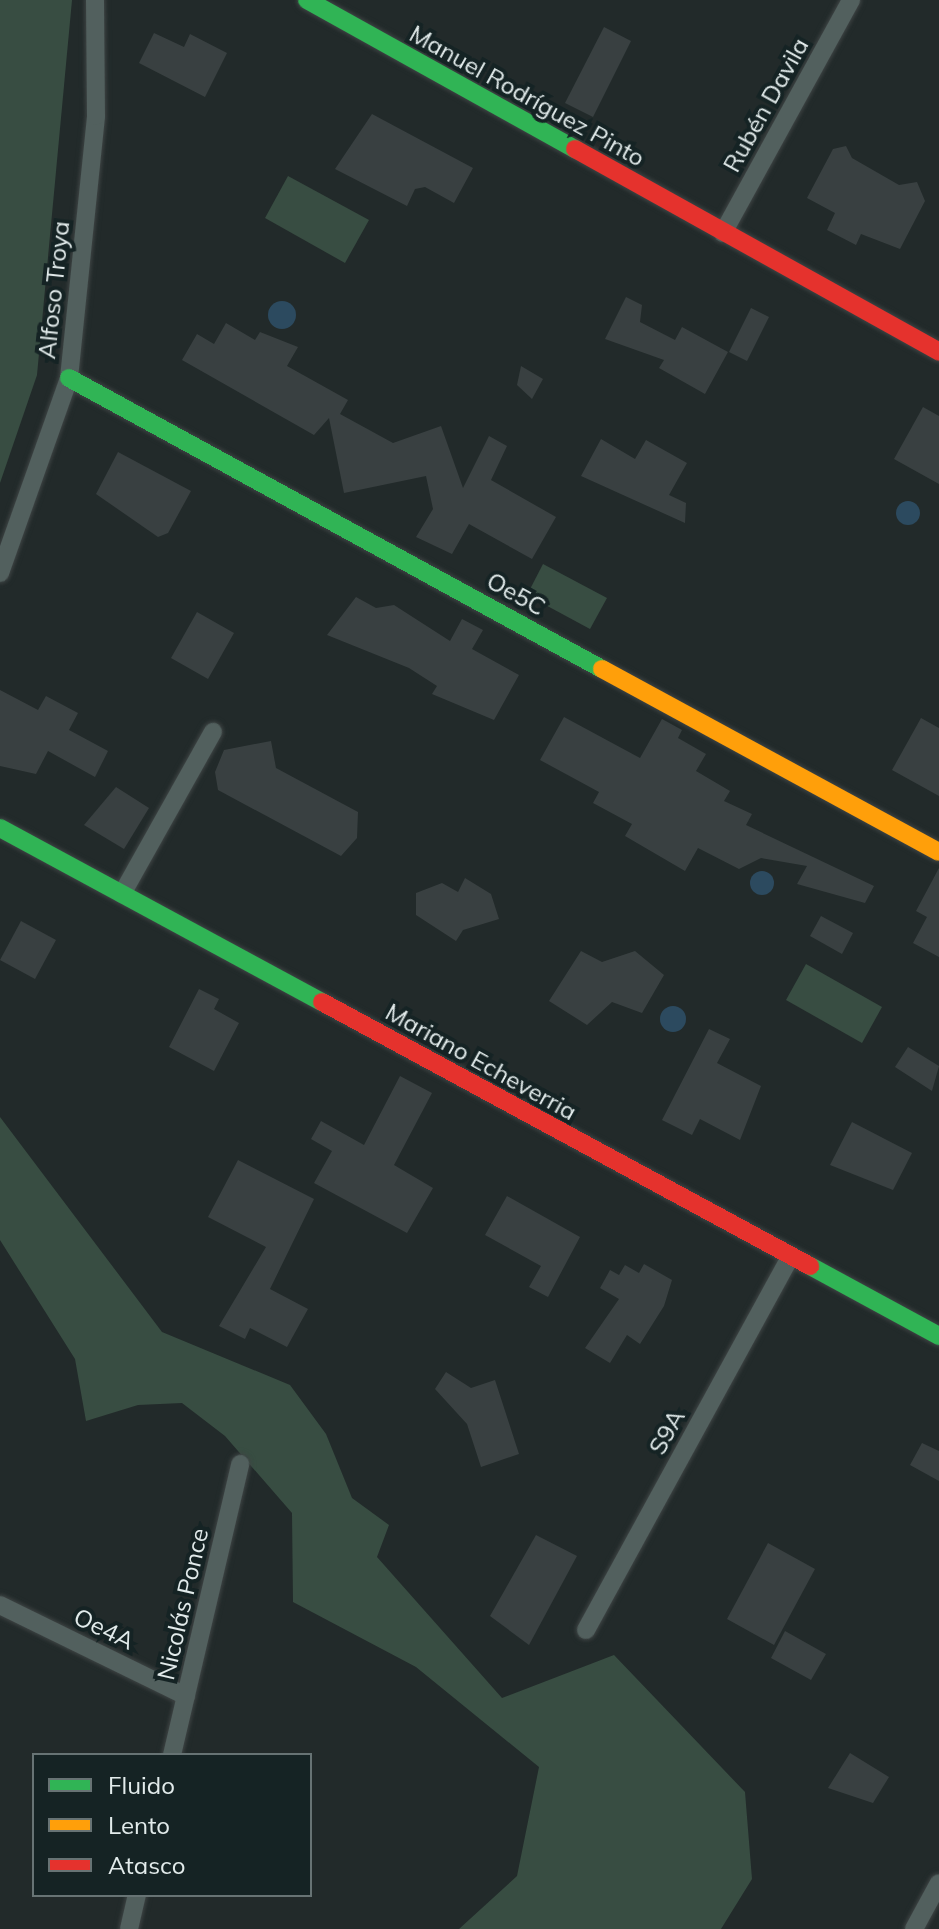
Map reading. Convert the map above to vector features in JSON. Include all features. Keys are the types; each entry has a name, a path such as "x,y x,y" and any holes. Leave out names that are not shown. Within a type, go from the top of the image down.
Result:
{"street":[{"name":"Alfoso Troya","path":"0,573 69,378 96,116 95,0"},
{"name":"Manuel Rodríguez Pinto","path":"307,0 939,352"},
{"name":"Rubén Davila","path":"723,233 851,0"},
{"name":"Oe5C","path":"69,378 939,852"},
{"path":"122,894 213,732"},
{"name":"Mariano Echeverria","path":"0,828 939,1336"},
{"name":"S9A","path":"586,1630 790,1257"},
{"name":"Nicolás Ponce","path":"172,1753 240,1464"},
{"name":"Oe4A","path":"0,1605 186,1696"},
{"path":"914,1929 939,1883"},
{"path":"129,1929 137,1897"}],"green space":[{"path":"0,0 72,0 37,375 0,483"},
{"path":"288,176 369,220 345,263 265,218"},
{"path":"543,564 607,598 590,629 527,595"},
{"path":"806,964 882,1007 862,1043 786,1000"},
{"path":"0,1117 162,1332 290,1385 326,1434 352,1498 389,1525 377,1557 502,1698 614,1655 745,1792 752,1879 721,1929 459,1929 517,1876 539,1767 416,1667 293,1602 292,1513 225,1436 182,1403 138,1405 86,1421 75,1359 0,1240"}],"water":[{"path":"282,301 292,305 296,315 292,325 282,329 272,325 268,315 272,305"},
{"path":"908,501 917,504 920,513 917,522 908,525 899,522 896,513 899,504"},
{"path":"757,871 767,871 774,878 774,888 767,895 757,895 750,888 750,878"},
{"path":"673,1006 682,1010 686,1019 682,1028 673,1032 664,1028 660,1019 664,1010"}],"building":[{"path":"604,27 631,41 593,117 565,103"},
{"path":"154,33 184,47 190,34 227,53 205,97 139,63"},
{"path":"372,114 473,168 454,203 425,187 415,189 407,206 335,169"},
{"path":"846,146 852,158 899,185 917,182 925,201 900,249 861,234 856,245 827,230 835,213 807,198 833,149"},
{"path":"626,297 642,305 640,322 675,340 682,327 728,352 705,394 659,368 664,360 605,339"},
{"path":"751,308 769,317 747,361 729,352"},
{"path":"226,323 255,340 260,332 298,347 287,366 348,400 340,414 393,443 441,426 463,488 489,436 507,446 491,480 556,517 532,559 469,524 452,554 416,537 433,509 426,476 344,493 329,418 314,435 182,360 197,334 214,344"},
{"path":"521,366 543,379 532,399 517,385"},
{"path":"923,407 939,416 939,484 894,459"},
{"path":"601,439 635,459 646,440 687,463 669,495 686,503 685,523 581,476"},
{"path":"118,452 191,491 168,533 158,537 96,494"},
{"path":"356,597 376,608 394,605 450,641 462,619 483,630 472,649 519,675 494,720 432,694 437,686 409,668 327,635"},
{"path":"197,612 234,633 208,679 171,658"},
{"path":"0,690 38,710 46,696 78,713 69,730 108,751 95,777 48,751 36,774 0,766"},
{"path":"564,717 640,758 662,719 682,730 678,738 706,754 696,771 730,791 724,801 752,814 746,825 874,886 865,903 797,884 807,866 761,858 739,869 698,848 685,871 625,836 632,824 593,803 599,792 540,760"},
{"path":"921,718 939,728 939,796 892,770"},
{"path":"271,741 276,768 358,812 357,838 341,856 218,790 215,772 224,750"},
{"path":"116,787 149,808 124,849 84,825"},
{"path":"939,868 939,957 913,943 927,917 916,911"},
{"path":"465,878 491,894 499,919 463,930 456,941 416,915 416,893 442,883 458,892"},
{"path":"821,916 853,933 842,954 810,936"},
{"path":"21,921 56,940 35,979 0,960"},
{"path":"581,951 602,962 635,951 664,975 642,1013 612,1002 587,1025 549,1001"},
{"path":"199,989 219,999 214,1009 239,1023 214,1071 169,1047"},
{"path":"709,1029 730,1039 717,1063 761,1086 740,1140 700,1119 692,1135 662,1120"},
{"path":"908,1047 939,1066 932,1091 895,1067"},
{"path":"400,1076 432,1093 394,1165 433,1188 407,1233 314,1183 332,1151 311,1139 321,1121 364,1145"},
{"path":"852,1122 912,1153 893,1190 830,1165"},
{"path":"238,1160 314,1199 270,1289 308,1309 287,1347 250,1328 245,1339 219,1326 266,1247 208,1217"},
{"path":"507,1196 580,1237 548,1297 529,1287 541,1266 485,1235"},
{"path":"644,1264 672,1280 664,1306 640,1344 627,1335 610,1363 585,1348 619,1299 600,1288 610,1270 619,1275 625,1265 639,1273"},
{"path":"446,1372 471,1388 495,1380 519,1454 481,1467 467,1424 435,1389"},
{"path":"922,1443 939,1451 939,1481 910,1465"},
{"path":"536,1535 577,1556 529,1645 490,1616"},
{"path":"768,1543 815,1569 774,1645 727,1619"},
{"path":"785,1631 826,1654 811,1680 771,1658"},
{"path":"850,1753 889,1777 873,1803 828,1788"}],"traffic: fast":[{"path":"307,0 575,149"},
{"path":"69,378 602,669"},
{"path":"0,828 322,1002"},
{"path":"810,1266 939,1336"}],"traffic: slow":[{"path":"602,669 939,852"}],"traffic: jam":[{"path":"575,149 939,352"},
{"path":"322,1002 810,1266"}]}
